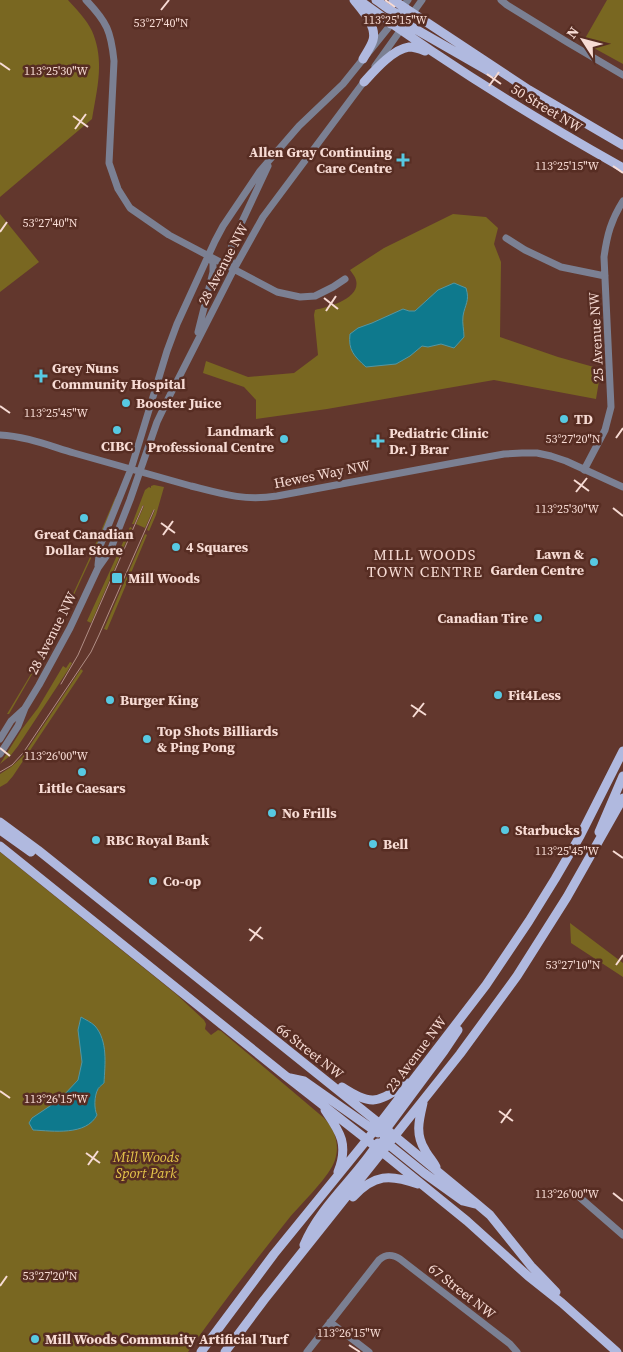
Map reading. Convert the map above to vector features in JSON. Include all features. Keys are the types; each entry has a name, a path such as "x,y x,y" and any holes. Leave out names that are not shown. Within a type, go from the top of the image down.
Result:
{"main road":[{"path":"353,0 366,16 373,30 373,39 364,59"},
{"path":"359,0 391,24 399,22 403,27 529,90"},
{"path":"376,0 403,7"},
{"path":"393,0 403,7 405,16 413,14"},
{"name":"50 Street NW","path":"413,14 529,90 623,145"},
{"name":"50 Street NW","path":"403,27 438,55 478,82 549,126 623,168"},
{"path":"364,82 383,62 398,51 408,47 438,55"},
{"name":"23 Avenue NW","path":"225,1352 332,1215 383,1138 413,1081 486,985 555,879 580,836 623,751"},
{"path":"591,856 623,776"},
{"name":"23 Avenue NW","path":"383,1138 424,1099 518,976 567,897 623,798"},
{"name":"66 Street NW","path":"0,822 320,1076 383,1138 423,1186 467,1221 617,1352"},
{"path":"0,830 85,888"},
{"name":"66 Street NW","path":"0,846 367,1140 383,1138 438,1172 490,1215 531,1266 583,1322"},
{"path":"300,1255 308,1235 383,1138 444,1051 486,985"},
{"path":"320,1076 353,1095 375,1101 386,1097 413,1081"},
{"path":"287,1077 304,1081 383,1138 424,1173 463,1200 477,1204"},
{"path":"424,1099 419,1120 418,1136 424,1150 433,1161 438,1172"},
{"path":"319,1102 336,1125 341,1136 343,1153 341,1164 334,1178"},
{"path":"201,1352 274,1254 334,1178 367,1140"},
{"path":"332,1215 366,1184 378,1178 402,1179 423,1186"}],"street":[{"path":"86,0 98,13 109,30 112,44 114,61 109,163 118,188 130,208 169,235 277,292 300,297 315,296 334,287 345,279"},
{"name":"28 Avenue NW","path":"0,754 18,726 25,708 70,628 98,568 110,550 130,500 157,422 234,269 263,217 364,82 422,0"},
{"path":"501,0 623,75"},
{"name":"28 Avenue NW","path":"98,568 100,546 131,469 167,350 177,324 223,226 260,171 299,126 343,84 403,7"},
{"path":"234,269 230,257 232,243 274,154"},
{"name":"25 Avenue NW","path":"584,470 605,430 611,407 604,257 606,239 611,223 623,201"},
{"path":"506,238 525,250 561,267 605,276"},
{"path":"194,348 213,272 209,255"},
{"name":"Hewes Way NW","path":"0,435 21,437 222,494 252,498 277,496 518,453 537,453 551,456 623,487"},
{"name":"28 Avenue NW","path":"0,739 11,722 25,708"},
{"path":"577,1195 623,1234"},
{"name":"67 Street NW","path":"330,1322 382,1256 388,1255 400,1259 510,1344 517,1352"},
{"path":"307,1352 330,1322 368,1352"}],"green space":[{"path":"0,0 68,0 92,31 98,53 99,75 92,119 0,197"},
{"path":"607,0 623,0 623,64 583,42"},
{"path":"0,214 39,262 0,292"},
{"path":"453,214 486,217 498,228 494,244 501,262 500,337 558,357 601,369 596,399 494,380 327,409 256,419 256,400 244,387 203,373 206,361 248,377 294,373 318,355 315,310 342,301 354,292 356,280 350,270 384,248"},
{"path":"154,485 164,487 149,531 147,530 155,510 153,510 145,528 136,524 143,505 134,524 132,524 145,490"},
{"path":"117,495 98,543 67,610 68,605"},
{"path":"130,527 132,528 91,623 87,621"},
{"path":"145,534 147,535 107,630 104,629"},
{"path":"42,657 9,714 7,714 40,659"},
{"path":"70,662 72,663 68,670 18,746 0,764 38,708 63,666 66,668"},
{"path":"81,669 83,671 13,776 0,787 0,774 23,756"},
{"name":"Mill Woods Sport Park","path":"0,852 176,994 204,1020 206,1024 205,1029 211,1035 218,1030 221,1031 324,1118 334,1132 337,1148 335,1160 328,1174 264,1250 188,1352 0,1352"},
{"path":"570,923 623,963 623,977 571,943"}],"water":[{"path":"454,283 466,288 468,296 463,319 464,337 454,348 441,344 428,347 422,346 396,364 366,367 355,356 351,349 350,334 358,328 403,309 415,311 438,290"},
{"path":"81,1017 95,1026 104,1046 104,1083 98,1088 96,1095 95,1106 97,1115 92,1122 77,1129 68,1131 33,1130 29,1123 32,1118 63,1096 78,1080 82,1062 78,1030"}],"tram line":[{"path":"61,684 78,655 143,506"},
{"path":"0,772 12,765 23,753 91,652 154,510"}],"place":[{"name":"Allen Gray Continuing Care Centre","path":"403,160"},
{"name":"Grey Nuns Community Hospital","path":"41,376"},
{"name":"Booster Juice","path":"126,403"},
{"name":"TD","path":"564,419"},
{"name":"CIBC","path":"117,430"},
{"name":"Landmark Professional Centre","path":"284,439"},
{"name":"Pediatric Clinic Dr. J Brar","path":"378,441"},
{"name":"Great Canadian Dollar Store","path":"84,518"},
{"name":"4 Squares","path":"176,547"},
{"name":"Lawn & Garden Centre","path":"594,562"},
{"name":"Mill Woods","path":"117,578"},
{"name":"Canadian Tire","path":"538,618"},
{"name":"Fit4Less","path":"498,695"},
{"name":"Burger King","path":"110,700"},
{"name":"Top Shots Billiards & Ping Pong","path":"147,739"},
{"name":"Little Caesars","path":"82,772"},
{"name":"No Frills","path":"272,813"},
{"name":"Starbucks","path":"505,830"},
{"name":"RBC Royal Bank","path":"96,840"},
{"name":"Bell","path":"373,844"},
{"name":"Co-op","path":"153,881"},
{"name":"Mill Woods Community Artificial Turf","path":"35,1339"}],"district":[{"name":"MILL WOODS TOWN CENTRE","path":"425,562"}]}
